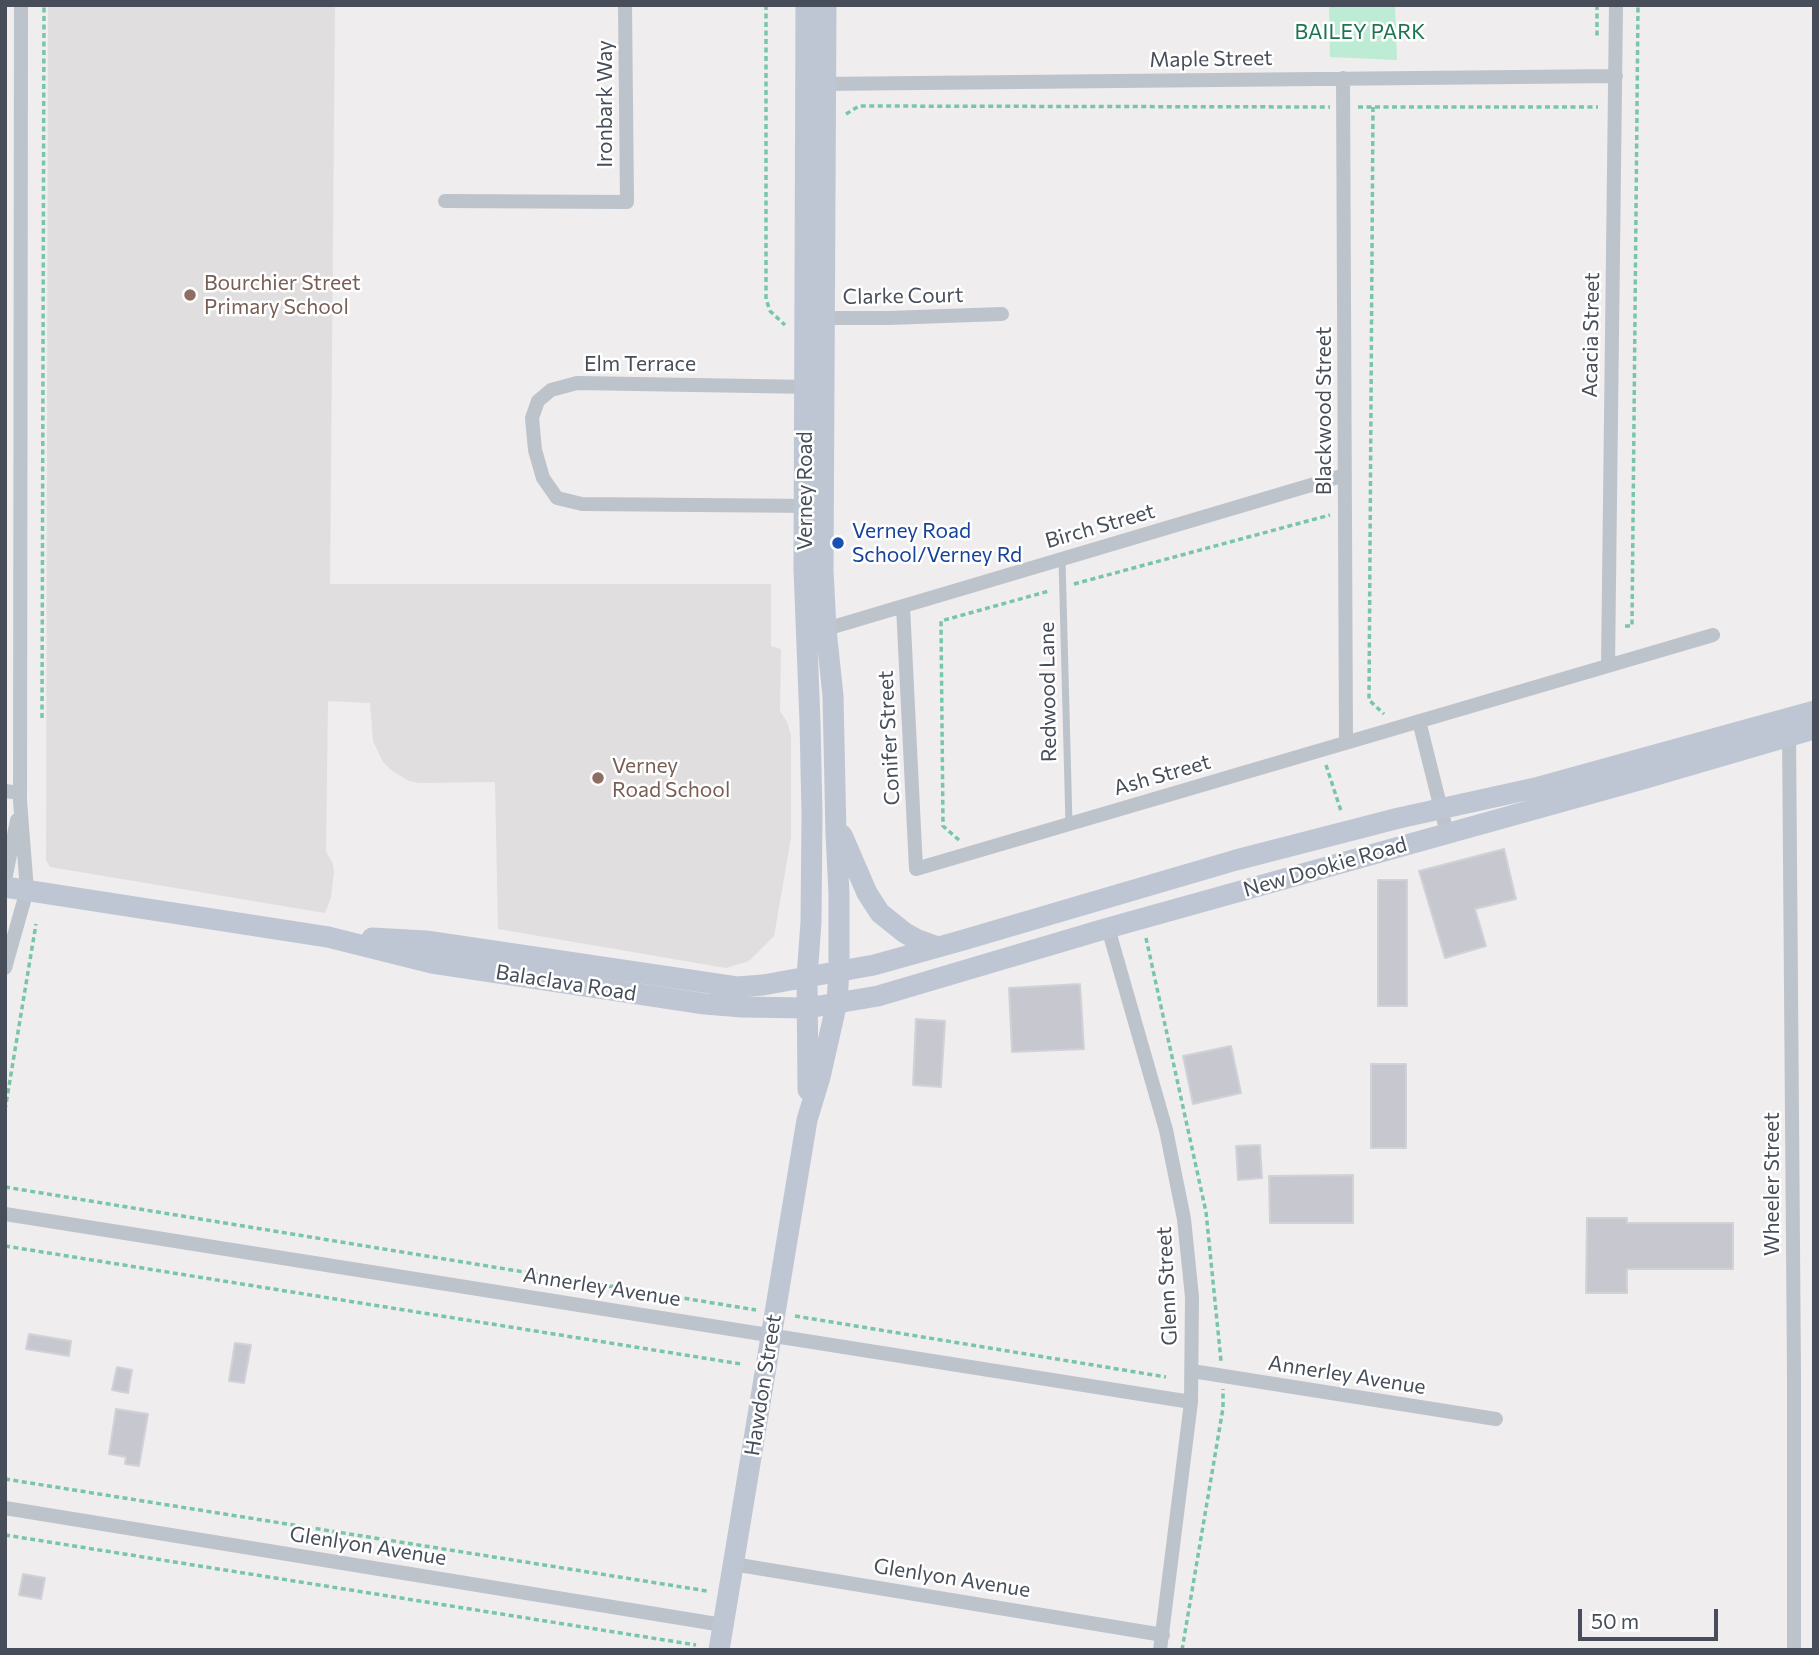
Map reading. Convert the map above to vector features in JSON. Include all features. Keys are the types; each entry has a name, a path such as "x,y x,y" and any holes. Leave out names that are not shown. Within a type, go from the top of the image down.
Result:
{"main road":[{"name":"Verney Road","path":"806,5 816,84"},
{"name":"Verney Road","path":"826,5 816,84 815,506 833,696 839,970"},
{"name":"Verney Road","path":"814,317 805,342 815,387"},
{"name":"Verney Road","path":"807,977 811,922 812,814 804,569 815,506"},
{"name":"New Dookie Road","path":"836,1002 878,996 1108,928 1636,781 1789,727 1814,711"},
{"name":"New Dookie Road","path":"839,970 874,965 1191,873 1440,808 1789,727 1814,729"},
{"path":"835,817 855,868 880,913 905,933 938,947"},
{"name":"Balaclava Road","path":"5,887 328,937 432,963 623,992 730,1006 808,1009 836,1002"},
{"name":"Balaclava Road","path":"328,937 426,941 737,987 763,985 839,970"},
{"name":"Hawdon Street","path":"719,1650 807,1120 820,1077 836,1002 839,970"},
{"name":"Hawdon Street","path":"807,977 807,1120"}],"street":[{"path":"5,880 15,795 22,154 21,5"},
{"name":"Ironbark Way","path":"445,201 627,202 625,5"},
{"name":"Acacia Street","path":"1608,666 1616,5"},
{"name":"Maple Street","path":"816,84 1616,76"},
{"name":"Blackwood Street","path":"1343,78 1346,743"},
{"path":"5,154 22,154"},
{"name":"Clarke Court","path":"814,317 888,318 1002,314"},
{"name":"Elm Terrace","path":"815,387 577,383 551,390 538,401 532,418 535,450 543,478 557,498 582,504 815,506"},
{"name":"Birch Street","path":"827,629 1345,475"},
{"name":"Conifer Street","path":"903,606 916,869"},
{"name":"Ash Street","path":"916,869 1713,635"},
{"path":"1419,721 1447,833"},
{"name":"Wheeler Street","path":"1789,727 1794,1650"},
{"path":"5,968 27,890 15,795"},
{"name":"Glenn Street","path":"1108,928 1166,1130 1184,1219 1192,1297 1191,1402 1162,1642"},
{"name":"Annerley Avenue","path":"5,1214 1191,1402"},
{"name":"Annerley Avenue","path":"1192,1371 1496,1419"},
{"name":"Glenlyon Avenue","path":"5,1508 723,1625"},
{"name":"Glenlyon Avenue","path":"733,1564 1162,1642"}],"lane":[{"name":"Redwood Lane","path":"1062,559 1069,824"}],"path":[{"path":"42,718 44,5"},
{"path":"766,5 766,299 770,311 805,342"},
{"path":"1597,5 1597,40"},
{"path":"1608,625 1632,626 1638,5"},
{"path":"846,114 859,106 1598,107 1597,76"},
{"path":"1373,107 1369,700 1388,718 1377,721"},
{"path":"963,843 943,826 941,621 1332,514"},
{"path":"1320,750 1341,811"},
{"path":"5,1110 36,922"},
{"path":"5,1187 1166,1377"},
{"path":"5,1246 741,1364"},
{"path":"5,1479 707,1591"},
{"path":"5,1535 696,1645"}],"shaded area":[{"name":"Bourchier Street Primary School","path":"48,5 335,5 330,584 771,584 771,646 781,649 780,711 791,735 791,838 774,936 749,961 726,968 498,929 495,782 419,783 409,781 391,770 383,762 373,741 370,703 328,701 326,851 334,872 331,897 325,913 50,867 46,860"}],"green space":[{"name":"BAILEY PARK","path":"1329,5 1395,5 1397,60 1330,57"}],"building":[{"path":"1504,849 1516,899 1475,909 1486,946 1445,958 1419,871"},
{"path":"1378,880 1407,880 1407,1006 1378,1006"},
{"path":"1080,984 1084,1049 1012,1052 1009,988"},
{"path":"916,1019 945,1021 941,1087 913,1085"},
{"path":"1231,1046 1241,1093 1193,1104 1183,1056"},
{"path":"1371,1064 1406,1064 1406,1148 1371,1148"},
{"path":"1260,1145 1262,1178 1238,1180 1236,1146"},
{"path":"1353,1175 1353,1223 1270,1223 1269,1176"},
{"path":"1587,1218 1627,1218 1627,1223 1733,1223 1733,1269 1627,1269 1627,1293 1586,1293"},
{"path":"29,1334 71,1341 69,1356 26,1349"},
{"path":"235,1343 251,1345 244,1383 229,1381"},
{"path":"117,1367 132,1370 128,1393 112,1390"},
{"path":"116,1409 148,1414 139,1466 125,1464 126,1457 109,1454"},
{"path":"23,1574 45,1578 41,1599 19,1595"}],"place":[{"name":"Bourchier Street Primary School","path":"190,295"},
{"name":"Verney Road School/Verney Rd","path":"838,543"},
{"name":"Verney Road School","path":"598,778"}]}
